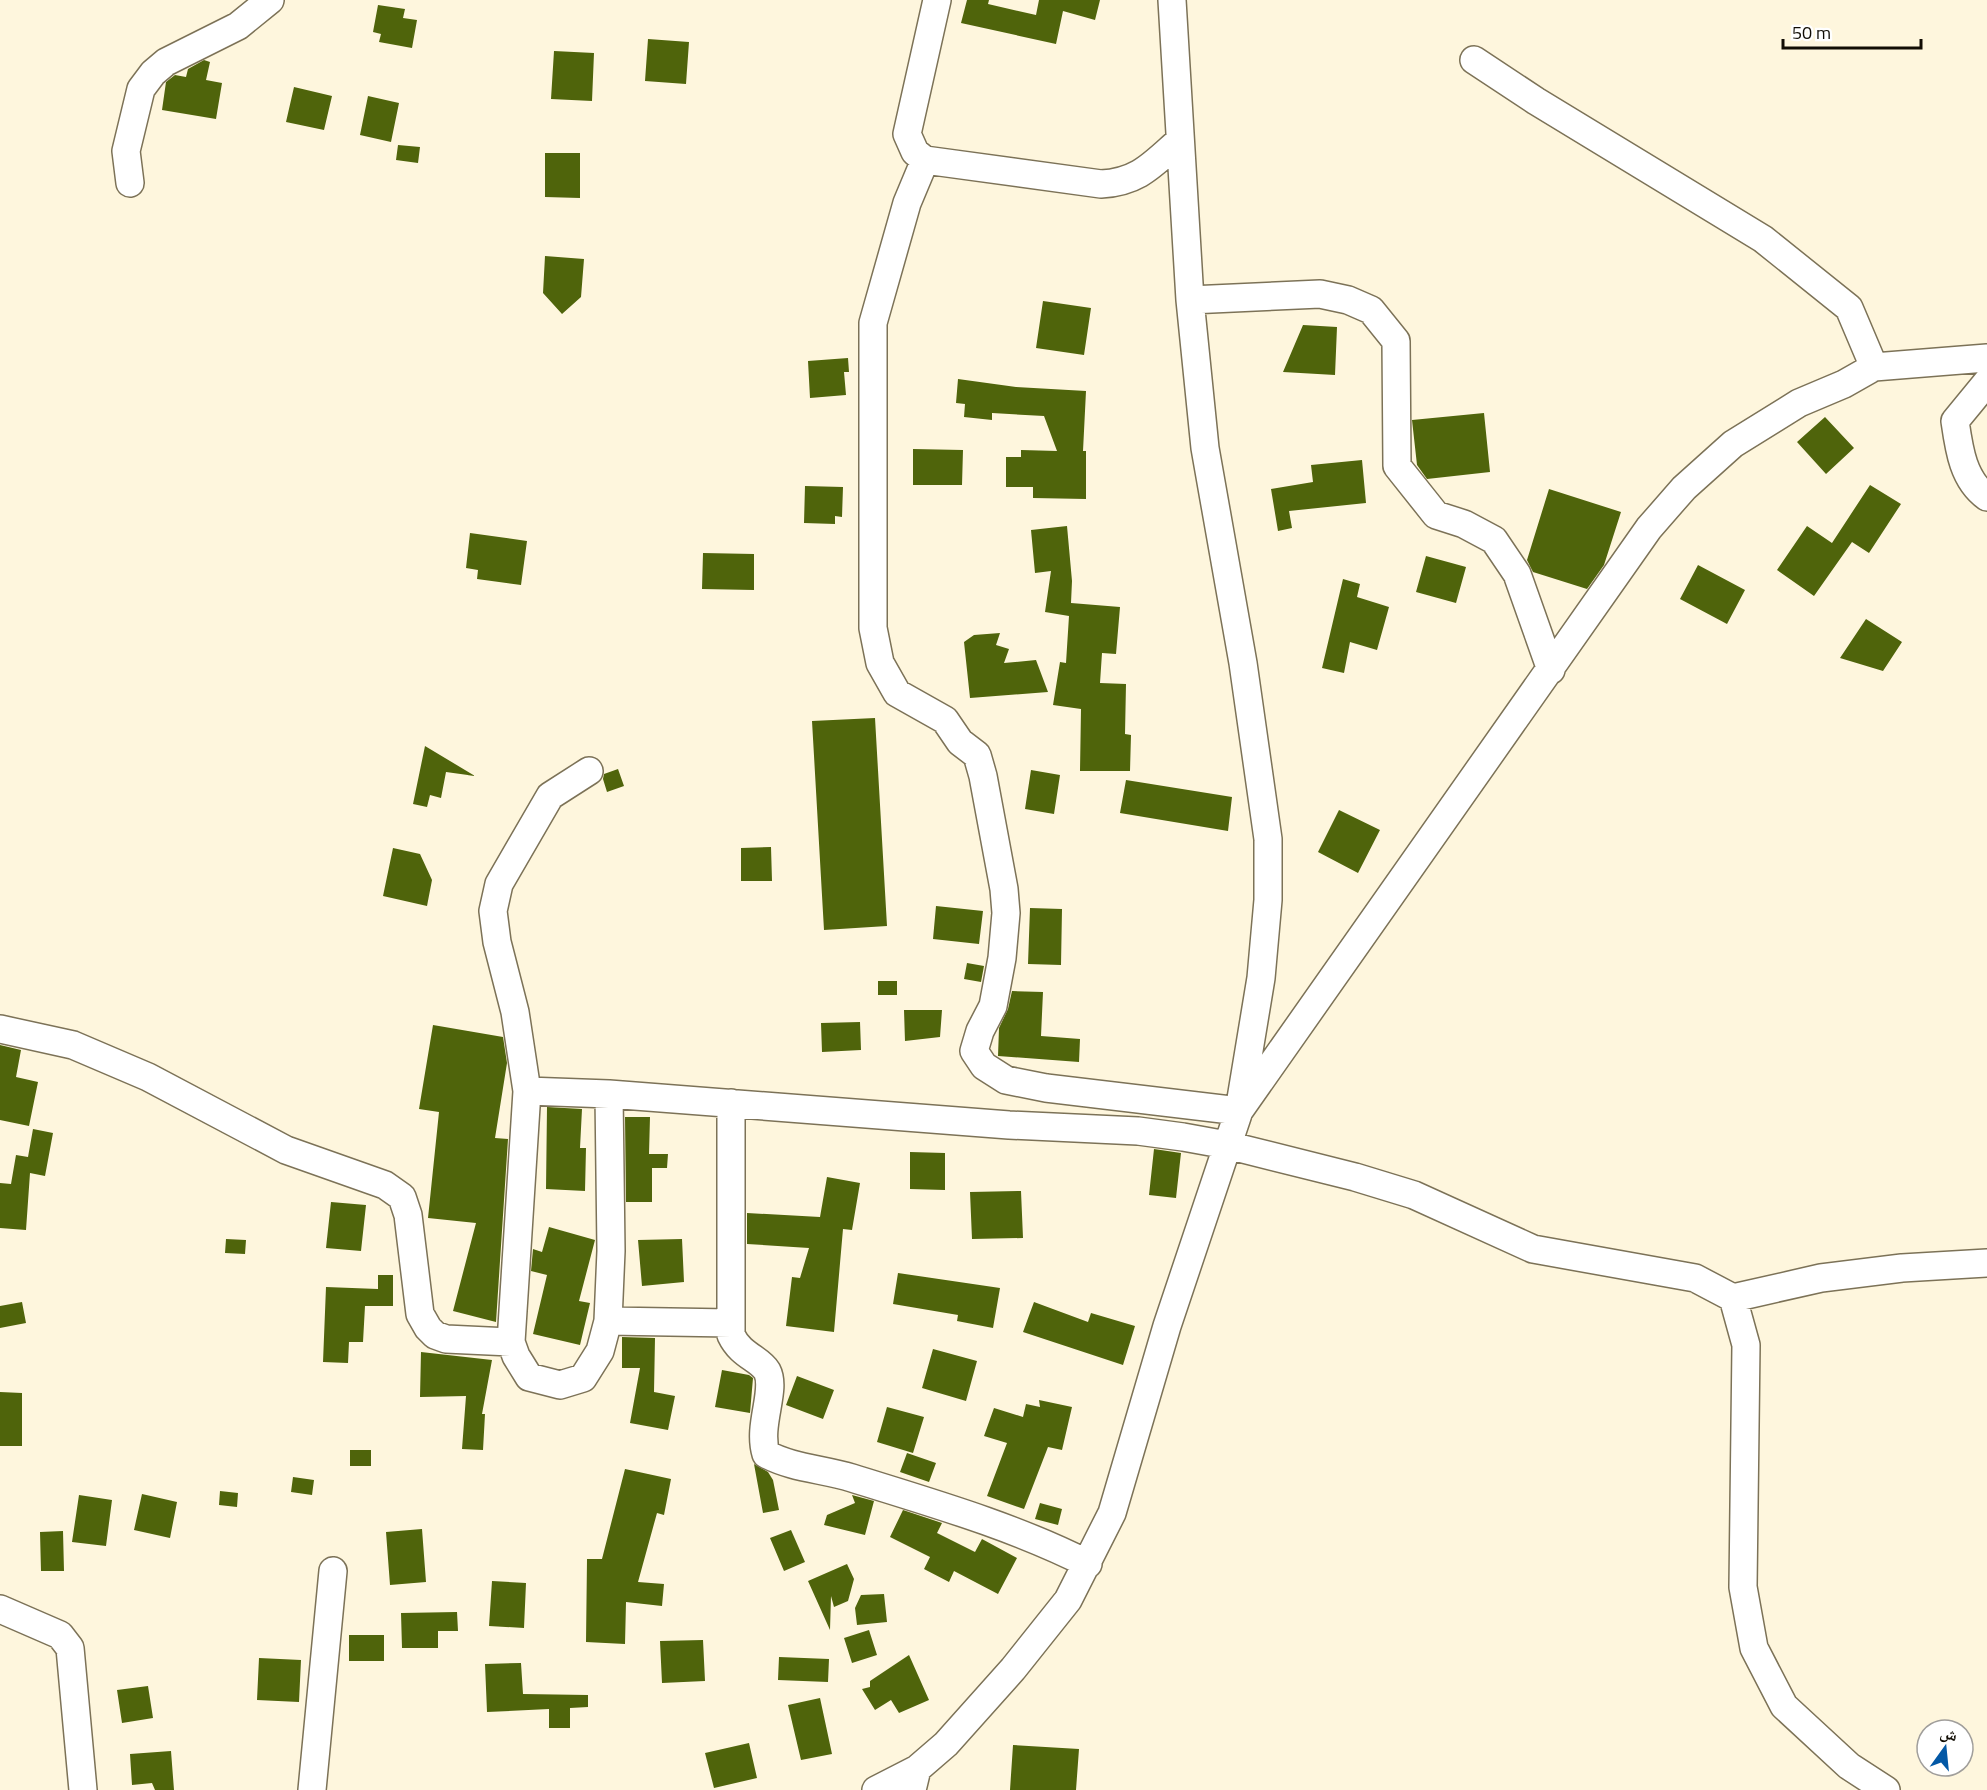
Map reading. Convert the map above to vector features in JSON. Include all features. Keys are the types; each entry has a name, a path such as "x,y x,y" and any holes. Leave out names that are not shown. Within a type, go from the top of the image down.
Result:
{"street":[{"path":"130,183 126,151 141,89 153,73 166,62 238,26 270,0"},
{"path":"937,0 907,134 915,152 925,160 1111,184 1121,183 1144,172 1179,142"},
{"path":"876,1790 915,1779 1013,1669 1068,1600 1112,1514 1167,1326 1239,1111 1261,978 1268,900 1268,839 1243,663 1205,448 1190,300 1172,0"},
{"path":"1474,60 1536,101 1763,239 1849,308 1874,367"},
{"path":"925,160 907,203 873,323 873,628 880,663 897,693 945,720 960,742 977,755 983,776 1006,913 1002,958 993,1006 980,1031 974,1051 984,1066 1005,1080 1046,1088 1239,1111"},
{"path":"1190,300 1320,294 1348,300 1371,310 1396,341 1397,466 1436,515 1464,524 1494,540 1516,574 1551,670"},
{"path":"1239,1111 1402,876 1551,670 1649,528 1684,488 1733,444 1799,403 1844,384 1874,367 1987,358"},
{"path":"1987,382 1955,421 1960,458 1979,492 1987,497"},
{"path":"589,771 550,796 499,884 493,911 497,942 514,1012 527,1091 511,1342 516,1356 529,1377 560,1384 583,1378 600,1352 608,1321 611,1251 609,1094"},
{"path":"0,1029 73,1045 148,1077 286,1150 385,1185 402,1197 408,1215 420,1314 428,1328 435,1335 446,1339 511,1342"},
{"path":"527,1091 609,1094 1009,1125 1138,1131 1227,1145 1414,1195 1533,1249 1695,1278 1733,1298 1821,1278 1902,1268 1987,1263"},
{"path":"731,1103 731,1323 735,1342 742,1353 766,1370 771,1386 761,1438 765,1454 783,1463 831,1472 952,1509 1048,1544 1088,1564"},
{"path":"1733,1298 1746,1346 1743,1587 1754,1648 1784,1706 1850,1766 1886,1790"},
{"path":"608,1321 731,1323"},
{"path":"312,1790 333,1571"},
{"path":"0,1609 28,1619 60,1635 70,1648 83,1790"}],"building":[{"path":"967,0 989,0 988,4 1036,15 1039,0 1100,0 1095,20 1063,11 1056,44 961,23"},
{"path":"378,5 405,9 403,18 417,20 412,48 379,42 381,34 373,32"},
{"path":"648,39 689,42 686,84 645,81"},
{"path":"554,51 594,53 592,101 551,99"},
{"path":"204,60 210,62 206,80 222,83 216,119 162,110 166,82 175,75 186,77 188,69"},
{"path":"294,87 332,96 324,130 286,122"},
{"path":"368,96 399,103 391,142 360,135"},
{"path":"398,145 420,147 418,163 396,160"},
{"path":"545,153 580,153 580,198 545,197"},
{"path":"545,256 584,259 581,297 562,314 543,293"},
{"path":"1043,301 1091,308 1084,355 1036,348"},
{"path":"1303,325 1337,327 1335,375 1283,372"},
{"path":"848,358 849,372 844,372 846,395 810,398 808,361"},
{"path":"958,379 1016,387 1086,391 1083,451 1086,451 1086,499 1033,498 1033,487 1006,487 1006,457 1021,457 1021,450 1057,451 1044,416 992,413 992,420 964,417 965,404 956,403"},
{"path":"1484,413 1490,472 1427,479 1417,465 1412,420"},
{"path":"1825,417 1854,448 1826,474 1797,442"},
{"path":"913,449 963,450 962,485 913,485"},
{"path":"1362,460 1366,503 1289,511 1292,528 1278,531 1271,489 1313,482 1311,465"},
{"path":"1870,485 1901,504 1869,553 1852,542 1814,596 1777,570 1807,526 1832,543"},
{"path":"805,486 843,487 842,517 835,516 835,524 804,523"},
{"path":"1549,489 1621,512 1604,565 1587,589 1533,572 1527,560"},
{"path":"1067,526 1072,581 1071,603 1120,607 1116,654 1102,653 1100,683 1126,684 1125,734 1131,735 1130,771 1080,771 1081,709 1053,705 1060,662 1066,663 1069,616 1045,612 1051,571 1035,573 1031,530"},
{"path":"470,533 527,541 521,585 477,579 478,570 466,568"},
{"path":"703,553 754,554 754,590 702,589"},
{"path":"1426,556 1466,567 1456,603 1416,592"},
{"path":"1698,565 1745,590 1727,624 1680,599"},
{"path":"1343,579 1360,584 1357,597 1389,607 1377,650 1350,642 1344,673 1322,668"},
{"path":"1866,619 1902,642 1883,671 1840,658"},
{"path":"1000,633 996,645 1009,649 1004,663 1036,660 1048,692 970,698 964,642 974,635"},
{"path":"875,718 887,926 824,930 812,721"},
{"path":"425,746 475,776 446,772 441,798 430,795 427,807 413,804"},
{"path":"618,769 624,786 607,792 603,779 604,774"},
{"path":"1031,770 1060,775 1054,814 1025,809"},
{"path":"1126,780 1232,797 1228,831 1120,813"},
{"path":"1339,810 1380,830 1358,873 1318,852"},
{"path":"771,847 772,881 741,881 741,848"},
{"path":"393,848 420,854 432,880 427,906 383,896"},
{"path":"936,906 983,911 979,944 933,939"},
{"path":"1030,908 1062,909 1061,965 1028,964"},
{"path":"967,963 984,966 981,982 964,979"},
{"path":"878,981 897,981 897,995 878,995"},
{"path":"1012,991 1043,992 1041,1036 1080,1039 1079,1062 998,1056 999,1028 1008,1009"},
{"path":"904,1010 942,1010 940,1037 905,1041"},
{"path":"860,1022 861,1050 822,1052 821,1023"},
{"path":"433,1025 503,1037 507,1063 495,1138 508,1139 496,1322 453,1311 476,1223 428,1218 439,1112 419,1109"},
{"path":"0,1045 21,1050 16,1077 38,1082 29,1126 0,1120"},
{"path":"547,1107 582,1109 580,1148 586,1148 585,1191 546,1189"},
{"path":"625,1117 650,1117 649,1154 668,1154 667,1168 652,1168 652,1202 626,1202"},
{"path":"33,1129 53,1133 45,1176 30,1173 26,1230 0,1228 0,1183 11,1184 16,1155 28,1157"},
{"path":"1154,1149 1181,1153 1176,1198 1149,1195"},
{"path":"910,1152 945,1153 945,1190 910,1189"},
{"path":"827,1177 860,1183 852,1230 843,1229 834,1332 786,1326 792,1277 800,1278 809,1248 747,1244 747,1213 820,1217"},
{"path":"1021,1191 1023,1238 972,1239 970,1192"},
{"path":"331,1202 366,1205 361,1251 326,1248"},
{"path":"549,1227 595,1240 579,1301 590,1303 580,1345 533,1334 547,1275 531,1271 533,1249 542,1252"},
{"path":"226,1239 246,1240 245,1254 225,1253"},
{"path":"682,1239 684,1282 642,1286 638,1240"},
{"path":"898,1273 1000,1288 993,1328 957,1321 958,1315 893,1304"},
{"path":"378,1275 393,1275 393,1306 365,1306 363,1342 349,1342 348,1363 323,1362 326,1287 378,1289"},
{"path":"22,1302 26,1323 0,1328 0,1306"},
{"path":"1034,1302 1088,1322 1091,1313 1135,1326 1123,1365 1023,1332"},
{"path":"622,1337 655,1338 654,1392 675,1396 668,1430 630,1423 640,1368 622,1368"},
{"path":"933,1349 977,1361 966,1401 922,1388"},
{"path":"421,1352 492,1360 482,1414 485,1414 483,1450 462,1449 466,1396 420,1397"},
{"path":"722,1370 749,1375 753,1378 750,1413 715,1407"},
{"path":"797,1376 834,1390 823,1419 786,1405"},
{"path":"0,1392 22,1393 22,1446 0,1446"},
{"path":"1039,1400 1072,1407 1062,1450 1048,1447 1024,1509 987,1496 1007,1443 984,1436 994,1408 1023,1417 1026,1404 1040,1407"},
{"path":"887,1407 924,1417 913,1453 877,1442"},
{"path":"350,1450 371,1450 371,1466 350,1466"},
{"path":"907,1453 936,1463 929,1482 900,1472"},
{"path":"754,1464 768,1472 773,1480 779,1510 763,1513"},
{"path":"625,1469 671,1479 664,1515 657,1513 638,1582 664,1584 662,1606 626,1602 625,1644 586,1642 587,1559 602,1559"},
{"path":"293,1477 314,1480 312,1495 291,1492"},
{"path":"220,1491 238,1493 237,1507 219,1505"},
{"path":"142,1494 177,1502 170,1538 134,1530"},
{"path":"79,1495 112,1500 106,1546 72,1542"},
{"path":"852,1495 874,1501 865,1535 824,1525 827,1515 855,1503"},
{"path":"1040,1503 1062,1509 1058,1525 1035,1519"},
{"path":"903,1510 942,1523 937,1533 975,1552 982,1539 1017,1558 998,1594 954,1571 949,1582 924,1569 930,1557 890,1537"},
{"path":"422,1529 426,1582 390,1585 386,1532"},
{"path":"791,1530 805,1562 784,1571 770,1538"},
{"path":"63,1531 64,1571 41,1571 40,1532"},
{"path":"847,1564 854,1579 848,1601 834,1607 831,1596 830,1630 808,1581"},
{"path":"492,1581 526,1583 524,1628 489,1626"},
{"path":"884,1594 887,1622 857,1625 855,1608 861,1595"},
{"path":"457,1612 458,1631 438,1631 438,1648 402,1648 401,1613"},
{"path":"869,1630 877,1655 852,1663 844,1638"},
{"path":"349,1635 384,1635 384,1661 349,1661"},
{"path":"703,1640 705,1681 662,1683 660,1641"},
{"path":"909,1655 929,1700 899,1713 891,1700 875,1710 862,1689 870,1687 870,1681"},
{"path":"779,1657 829,1659 828,1682 778,1680"},
{"path":"259,1658 301,1660 299,1702 257,1700"},
{"path":"521,1663 523,1694 588,1695 588,1707 570,1708 570,1728 549,1728 549,1709 487,1712 485,1664"},
{"path":"148,1686 153,1718 122,1723 117,1690"},
{"path":"820,1698 832,1754 801,1760 788,1705"},
{"path":"749,1743 757,1778 714,1788 705,1753"},
{"path":"1013,1745 1079,1749 1076,1790 1010,1790"},
{"path":"171,1751 174,1790 155,1790 152,1783 132,1785 130,1754"}]}
